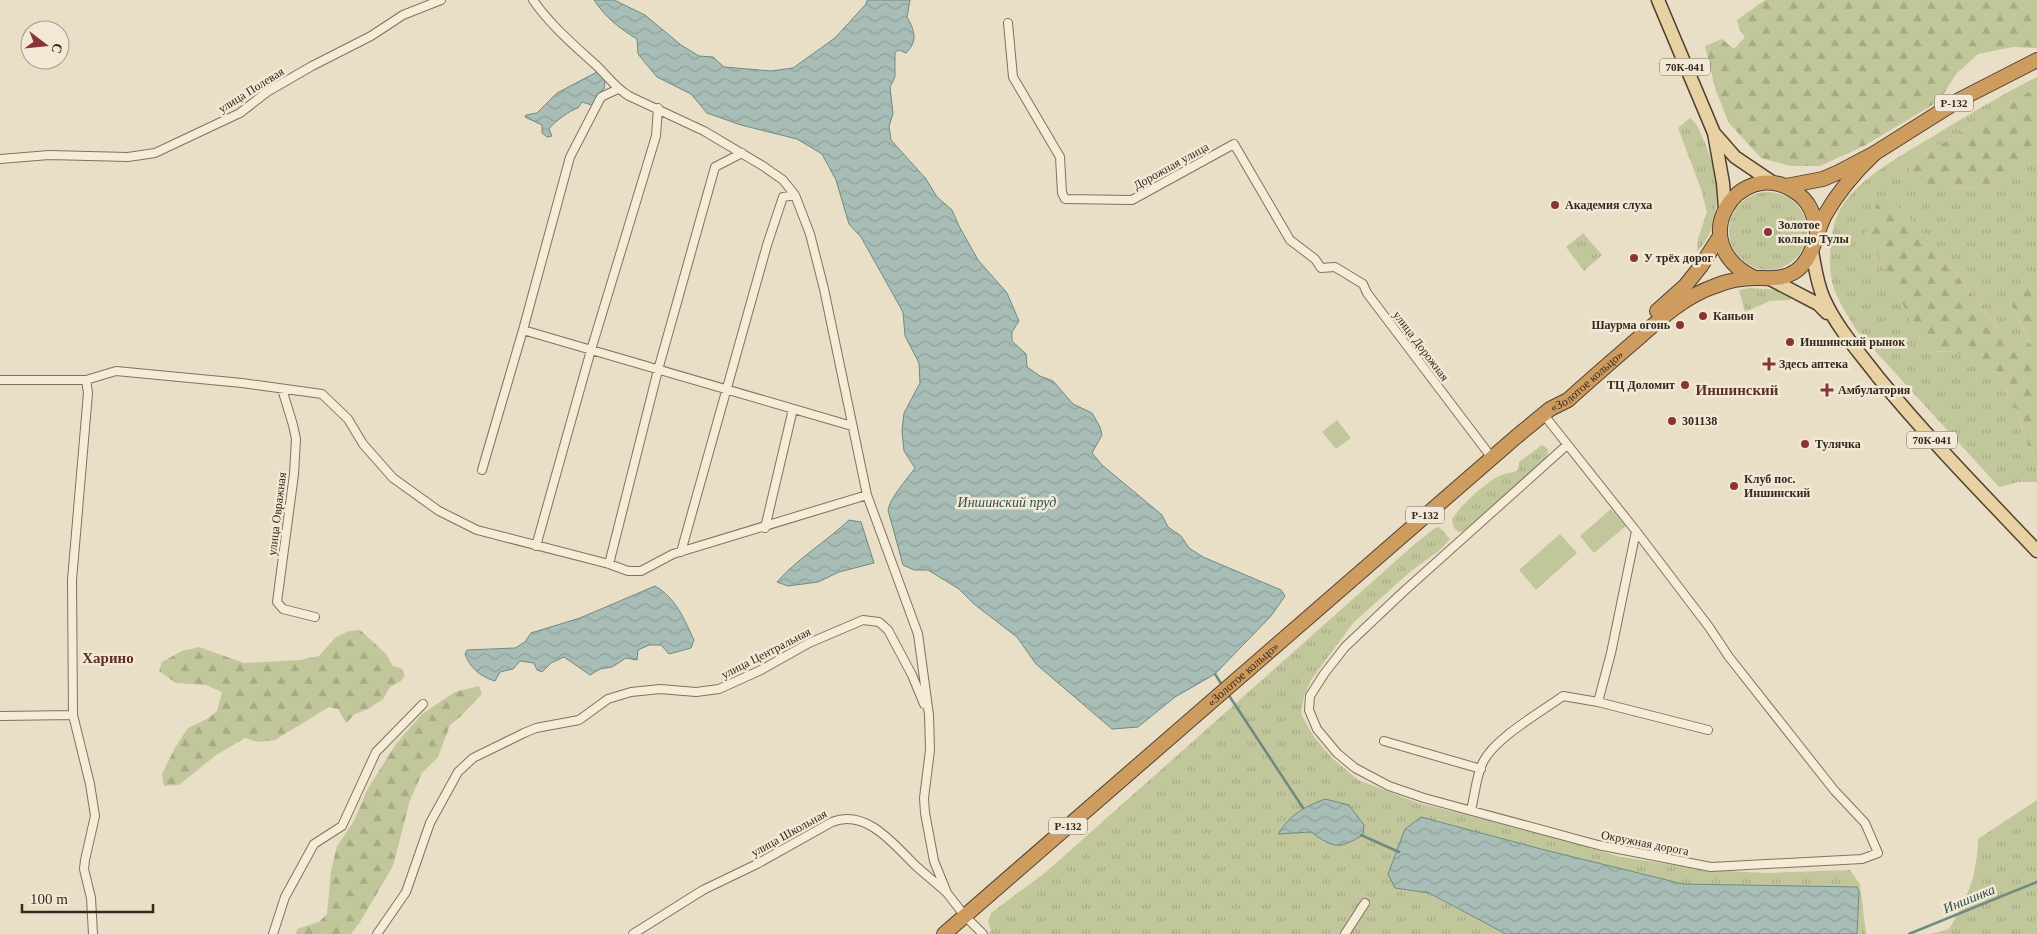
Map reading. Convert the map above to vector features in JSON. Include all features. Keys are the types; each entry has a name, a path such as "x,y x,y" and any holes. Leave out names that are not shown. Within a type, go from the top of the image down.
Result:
{"highway":[{"name":"«Золотое кольцо»","path":"1875,153 1859,168 1836,197 1817,232 1812,251 1796,271 1785,277 1772,280 1755,278 1741,272 1727,257 1720,236 1720,222 1725,208 1734,196 1746,188 1823,179 1875,153 1959,100 2037,60"},
{"name":"«Золотое кольцо»","path":"1779,184 1802,196 1810,206 1815,218 1817,232"},
{"name":"«Золотое кольцо»","path":"1547,412 1561,393 1685,286 1701,266 1720,236"},
{"name":"«Золотое кольцо»","path":"944,934 1492,458 1547,412 1568,400 1660,319 1690,298 1715,286 1755,278"}],"main road":[{"name":"70К-041","path":"1658,0 1714,134 1723,183 1725,208"},
{"name":"70К-041","path":"1714,134 1735,157 1779,184"},
{"name":"70К-041","path":"1812,251 1817,280 1823,299 1836,322"},
{"name":"70К-041","path":"1772,280 1818,304 1836,322 1888,389 1925,432 2037,551"}],"street":[{"name":"улица Полевая","path":"0,159 49,155 128,157 155,152 240,113 267,92 312,66 371,36 403,15 441,0"},
{"path":"533,0 550,22 618,89 704,131 783,180 795,195 810,234 824,289 867,495 918,634 929,715 930,750 924,798 925,813 934,861 947,893 965,916 984,934"},
{"name":"Дорожная улица","path":"1008,23 1013,77 1060,157 1062,193 1065,199 1132,200 1234,144 1290,240 1315,259 1320,268"},
{"path":"482,470 523,330 570,157 601,97 618,89"},
{"path":"536,546 591,350 656,136 658,108"},
{"path":"609,564 658,370 714,167 742,154"},
{"path":"681,552 767,245 783,197 795,195"},
{"name":"улица Дорожная","path":"1320,268 1335,267 1363,284 1367,293 1492,458"},
{"path":"523,330 852,426"},
{"path":"0,380 86,380 116,372 242,383 322,394 348,419 364,444 392,478 439,511 477,530 609,564 628,571 640,571 681,552 765,528 867,495"},
{"path":"86,380 88,393 72,580 73,715 90,784 95,816 84,860 84,869 91,898 93,934"},
{"name":"улица Овражная","path":"282,389 296,439 294,474 277,602 283,609 315,617"},
{"path":"765,528 793,409"},
{"name":"Окружная дорога","path":"1547,412 1567,445 1709,627 1729,657 1834,790 1864,824 1878,853 1862,859 1711,867 1598,845 1424,798 1389,786 1354,768 1337,753 1317,730 1309,710 1310,696 1324,674 1362,629 1567,445"},
{"path":"1598,702 1611,653 1636,532"},
{"name":"улица Центральная","path":"377,934 404,896 430,823 458,772 465,765 486,750 536,728 579,720 615,696 649,689 696,692 719,690 761,670 809,642 848,625 867,620 879,622 892,635 912,674 929,715"},
{"path":"1471,810 1481,769 1487,755 1524,723 1563,696 1598,702 1708,730"},
{"path":"273,934 285,897 314,844 342,826 376,752 423,704"},
{"path":"0,716 73,715"},
{"path":"1384,741 1481,769"},
{"name":"улица Школьная","path":"633,934 703,890 757,864 832,822 841,819 860,822 877,830 947,893"},
{"path":"1345,934 1365,903"}],"green space":[{"path":"1765,0 2037,0 2037,48 2013,47 1978,54 1956,74 1939,101 1864,146 1820,166 1790,166 1761,158 1729,123 1716,91 1705,46 1722,39 1734,49 1745,37 1740,30 1737,20"},
{"path":"2037,77 2037,87 1908,164 1938,189 1982,188 2037,160 2037,292 2022,284 2009,300 2030,344 2018,351 1942,256 1893,202 1866,232 1927,352 1953,351 1999,374 2013,402 2037,468 2037,482 2018,482 1999,487 1857,331 1835,291 1831,276 1830,250 1838,213 1850,196 1871,176 1971,114"},
{"path":"2037,87 2037,160 1982,188 1938,189 1914,185 1908,164"},
{"path":"1690,118 1698,128 1709,154 1716,183 1717,198 1712,227 1706,240 1697,252 1698,239 1707,212 1701,189 1678,128"},
{"path":"1768,192 1783,195 1796,203 1804,216 1807,231 1804,246 1796,259 1783,267 1768,270 1753,267 1740,259 1732,246 1729,231 1732,216 1740,203 1753,195"},
{"path":"1893,202 1927,238 2018,351 2030,343 2009,300 2022,284 2037,292 2037,468 2013,402 1999,374 1953,351 1927,352 1866,232 1877,203"},
{"path":"1583,233 1602,255 1584,271 1566,247"},
{"path":"1750,288 1781,290 1793,297 1789,300 1770,301 1745,312 1739,290"},
{"path":"1337,420 1351,438 1336,449 1322,432"},
{"path":"1542,445 1548,449 1547,457 1466,530 1460,532 1455,529 1452,519 1467,501 1480,489 1501,475 1518,470 1519,462"},
{"path":"1611,509 1626,526 1594,553 1580,536"},
{"path":"1439,527 1450,539 1440,550 1411,571 1353,623 1311,680 1304,696 1301,714 1314,737 1332,758 1358,780 1418,803 1537,832 1621,857 1708,870 1767,873 1850,870 1860,884 1866,934 1857,934 1859,892 1857,887 1683,884 1421,817 1405,829 1397,851 1395,888 1428,893 1506,934 988,934 991,930 988,922 991,913 1046,872 1435,528","holes":["1325,799 1326,843 1311,832 1278,834 1298,812"]},
{"path":"1560,534 1577,553 1536,590 1519,570"},
{"path":"360,630 386,654 393,666 401,668 405,675 401,681 390,687 383,699 368,709 355,714 346,723 338,709 329,707 275,740 258,742 245,738 216,755 179,785 164,786 162,774 176,746 188,728 207,719 217,711 222,692 206,685 176,683 159,671 162,662 182,651 199,647 244,663 300,660 319,656 336,637 349,631"},
{"path":"479,686 482,694 450,725 438,757 422,773 410,800 393,866 360,922 351,934 296,934 297,929 319,922 327,914 331,871 337,846 354,821 367,790 396,744 422,714 455,692"},
{"path":"2037,800 2037,934 1931,934 1949,929 1961,907 1976,865 1978,839"}],"water":[{"name":"Иншинский пруд","path":"594,0 614,0 645,15 681,45 699,56 713,57 724,67 771,71 793,68 835,38 866,4 867,0 910,0 907,17 912,27 914,40 906,53 899,50 895,52 895,77 890,87 893,114 889,126 891,140 926,179 937,197 952,210 978,260 1007,293 1019,321 1012,332 1012,341 1026,354 1027,367 1040,376 1053,381 1073,404 1092,413 1102,435 1092,453 1102,465 1162,515 1168,527 1181,536 1189,548 1203,557 1281,590 1285,596 1271,616 1215,674 1175,697 1138,727 1112,729 1036,664 1017,637 974,604 959,589 928,570 914,570 903,565 888,510 895,494 915,468 904,451 902,431 904,413 920,383 919,363 905,336 903,312 861,237 849,224 836,180 822,154 797,139 741,125 707,113 691,94 657,77 638,54 637,39 613,22"},
{"path":"597,72 605,80 604,89 600,92 601,96 592,105 582,102 578,108 558,120 549,129 552,136 547,137 542,133 542,125 525,117 526,115 537,113 557,93"},
{"path":"849,520 861,522 874,563 839,572 818,582 788,586 777,582 794,565"},
{"path":"655,586 669,597 679,610 694,640 691,648 669,654 661,645 649,645 638,650 637,660 626,658 612,667 600,669 590,675 564,657 551,663 542,672 537,670 534,663 520,661 513,669 500,672 495,681 477,671 470,664 465,654 467,650 515,648 525,642 531,633 580,618"},
{"path":"1325,799 1349,805 1364,825 1363,835 1348,843 1337,845 1325,842 1311,832 1278,834 1298,812"},
{"path":"1421,817 1683,884 1857,887 1859,892 1857,934 1506,934 1429,893 1395,888 1388,874 1405,829"}],"waterway":[{"path":"1215,674 1222,685"},
{"path":"1228,694 1303,808"},
{"path":"1361,835 1399,852"},
{"name":"Иншинка","path":"1909,934 2037,882"}],"place":[{"name":"Академия слуха","path":"1555,205"},
{"name":"Золотое кольцо Тулы","path":"1768,232"},
{"name":"У трёх дорог","path":"1634,258"},
{"name":"Каньон","path":"1703,316"},
{"name":"Шаурма огонь","path":"1680,325"},
{"name":"Иншинский рынок","path":"1790,342"},
{"name":"Здесь аптека","path":"1769,364"},
{"name":"ТЦ Доломит","path":"1685,385"},
{"name":"Амбулатория","path":"1827,390"},
{"name":"301138","path":"1672,421"},
{"name":"Тулячка","path":"1805,444"},
{"name":"Клуб пос. Иншинский","path":"1734,486"}],"district":[{"name":"Иншинский","path":"1737,390"},
{"name":"Харино","path":"108,658"}]}
